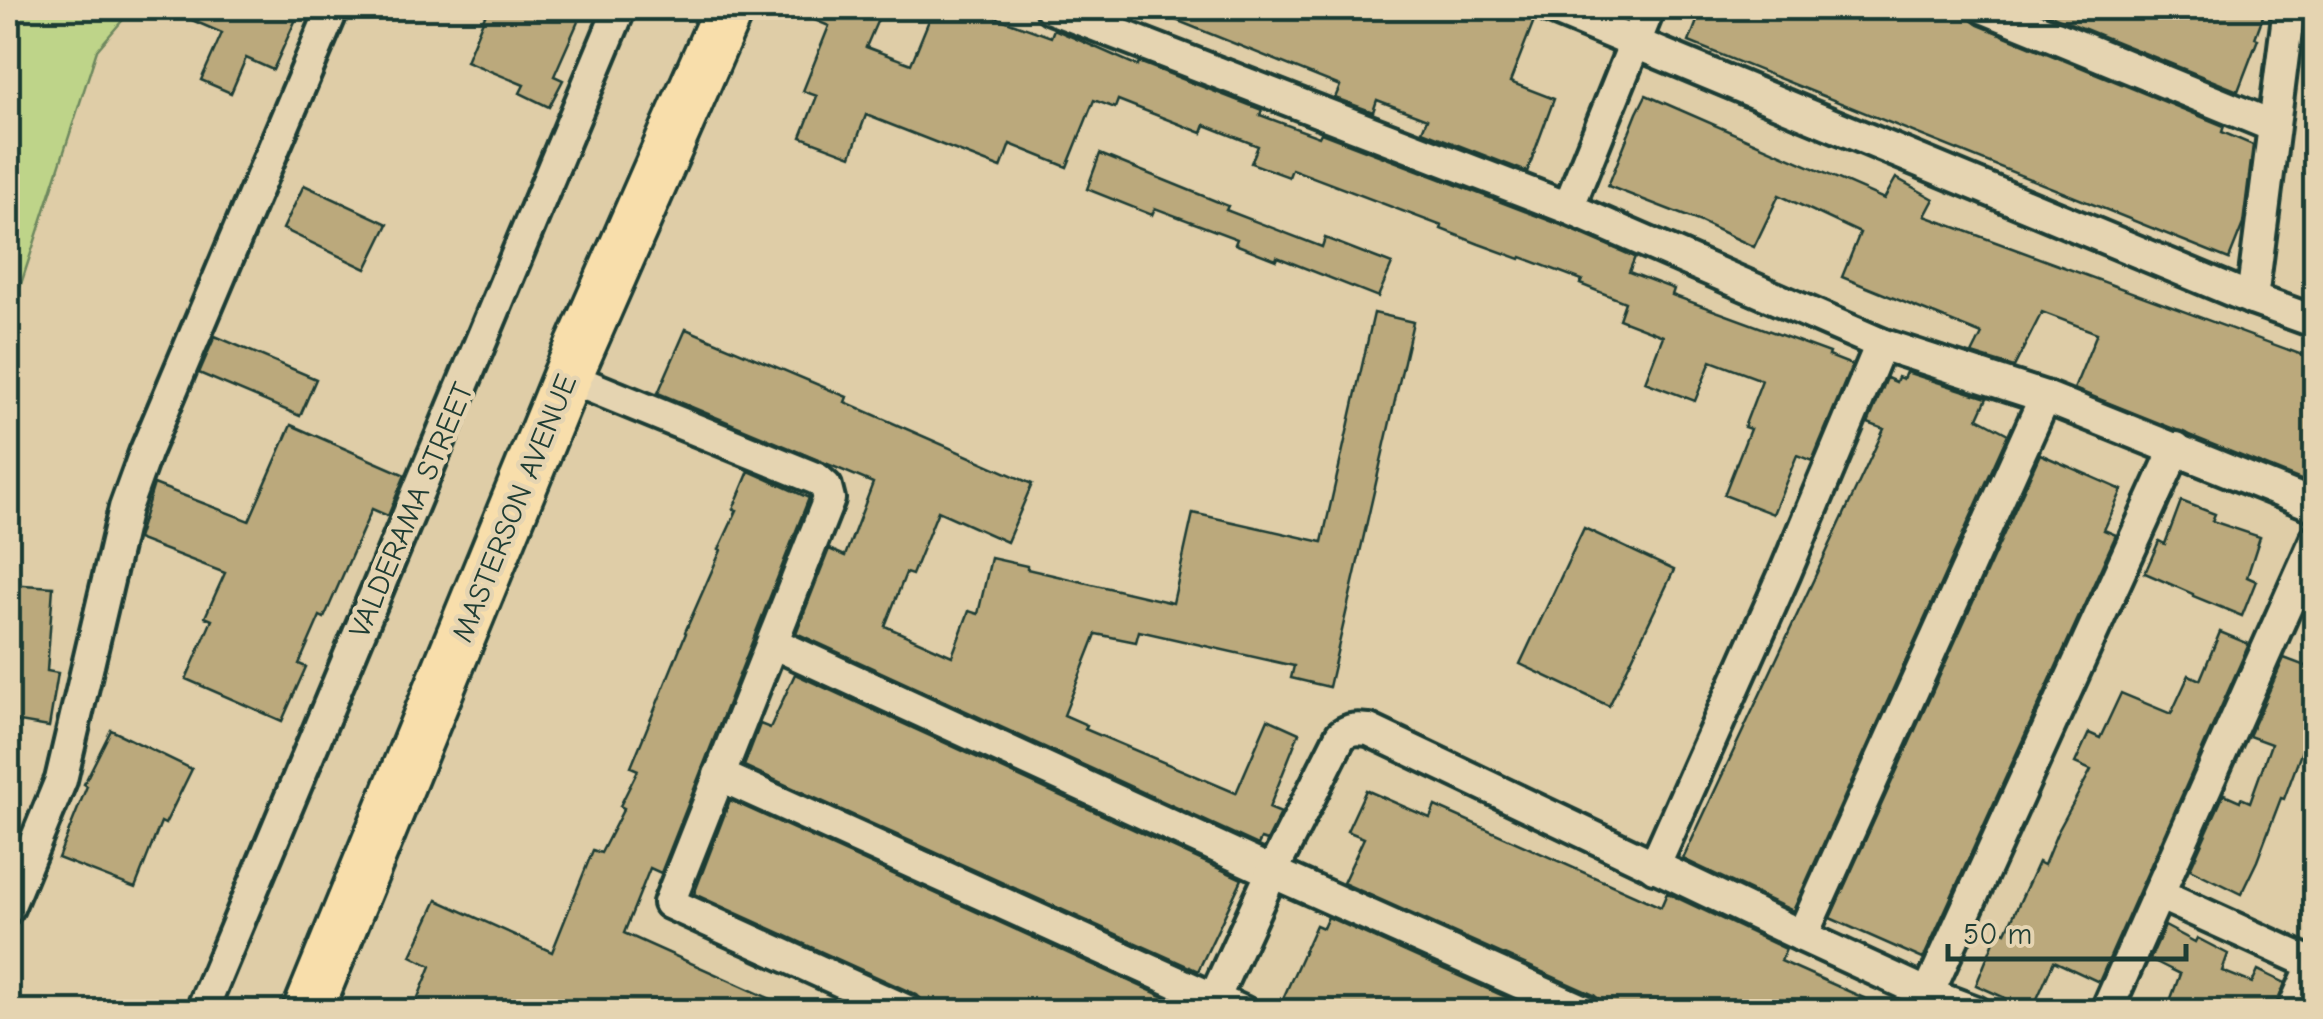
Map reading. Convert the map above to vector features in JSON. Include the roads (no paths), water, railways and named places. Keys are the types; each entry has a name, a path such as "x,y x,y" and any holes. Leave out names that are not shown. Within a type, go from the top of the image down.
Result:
{"main road":[{"name":"MASTERSON AVENUE","path":"307,1012 567,377 728,8"}],"street":[{"path":"8,908 61,780 124,508 334,8"},
{"name":"VALDERAMA STREET","path":"200,1012 620,8"},
{"path":"1050,8 1568,208 1882,344 2046,397 2316,506"},
{"path":"1551,8 2252,299 2316,322"},
{"path":"1568,208 1650,8"},
{"path":"1985,8 2274,126"},
{"path":"2252,299 2288,8"},
{"path":"1654,867 1882,344"},
{"path":"567,377 817,479 826,487 829,499 669,903 909,1012"},
{"path":"1802,936 2046,397"},
{"path":"1924,1002 2176,448"},
{"path":"2106,1012 2316,539"},
{"path":"774,643 1586,1012"},
{"path":"1211,1005 1341,735 1356,728 1368,730 1802,936 1924,1002 1976,1012"},
{"path":"719,775 1211,1005 1243,1012"},
{"path":"2159,894 2314,961 2292,1012"}]}
